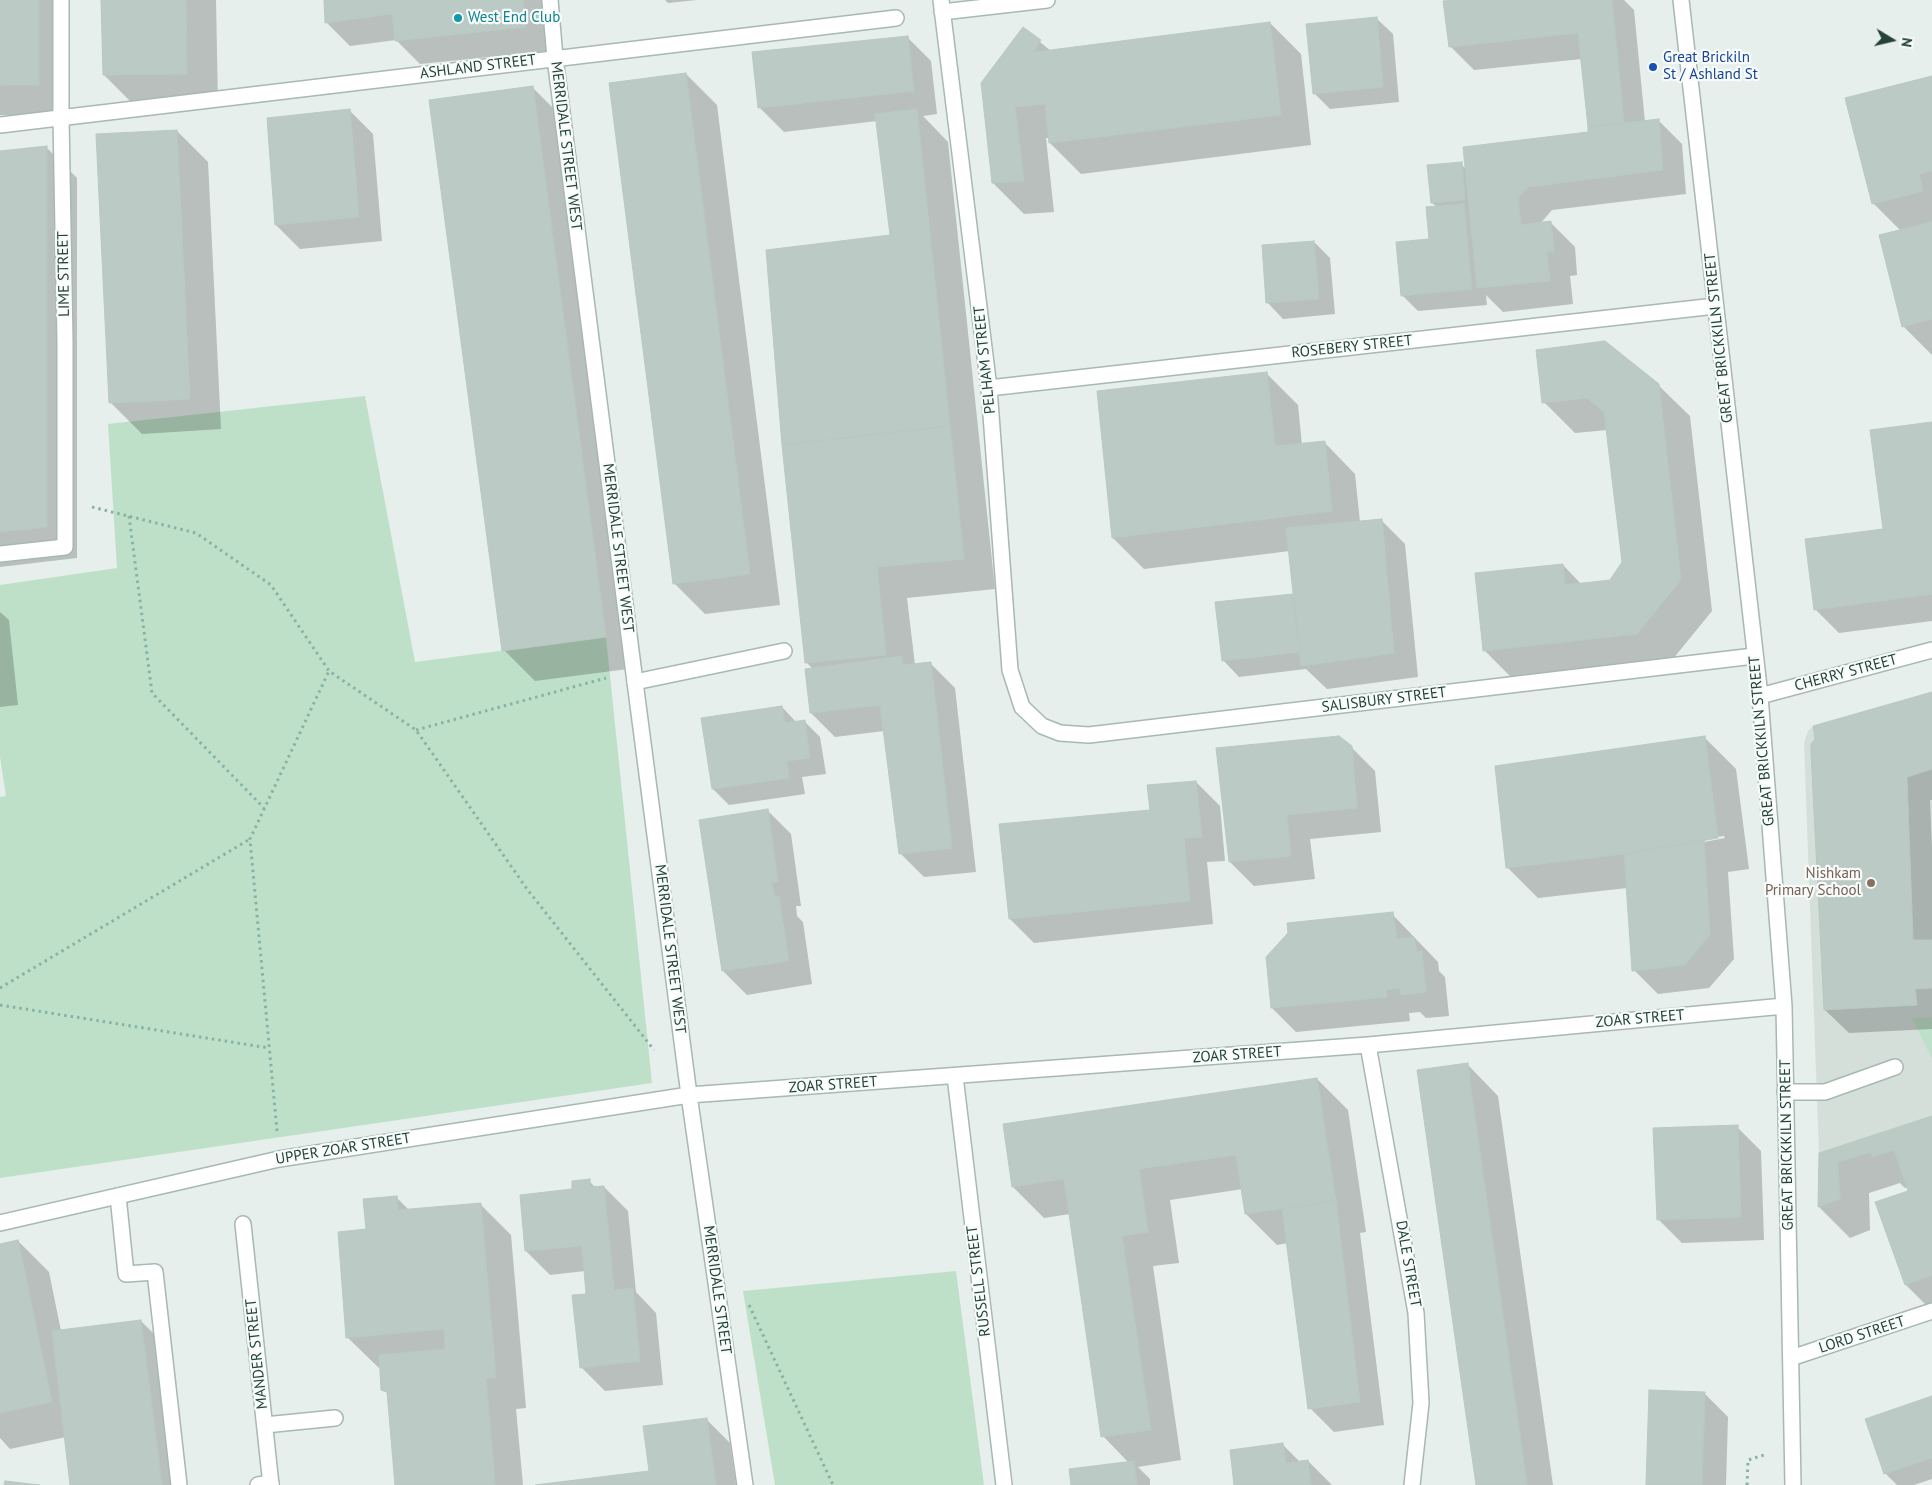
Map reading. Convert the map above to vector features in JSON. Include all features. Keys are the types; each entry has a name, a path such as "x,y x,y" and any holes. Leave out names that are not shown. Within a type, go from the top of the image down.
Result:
{"street":[{"name":"LIME STREET","path":"0,554 65,547 65,341 61,0"},
{"name":"MERRIDALE STREET WEST","path":"550,0 555,58 689,1095"},
{"path":"941,6 1047,0"},
{"name":"GREAT BRICKKILN STREET","path":"1681,0 1760,696 1784,1006 1793,1485"},
{"name":"PELHAM STREET","path":"941,6 989,388 1010,670 1022,707"},
{"name":"ASHLAND STREET","path":"0,125 896,18"},
{"name":"ROSEBERY STREET","path":"989,388 1715,306"},
{"name":"CHERRY STREET","path":"1760,696 1932,650"},
{"path":"634,677 784,652"},
{"name":"SALISBURY STREET","path":"1022,707 1042,726 1060,733 1089,735 1754,656"},
{"name":"ZOAR STREET","path":"689,1095 1368,1045 1784,1006"},
{"name":"DALE STREET","path":"1368,1045 1416,1313 1421,1403 1412,1485"},
{"path":"1785,1092 1825,1092 1895,1067"},
{"name":"RUSSELL STREET","path":"955,1076 1004,1485"},
{"name":"UPPER ZOAR STREET","path":"0,1224 279,1159 689,1095"},
{"name":"MERRIDALE STREET","path":"689,1095 744,1485"},
{"path":"118,1196 126,1274 155,1272 179,1485"},
{"name":"MANDER STREET","path":"243,1224 265,1425 267,1484"},
{"name":"LORD STREET","path":"1791,1358 1932,1311"},
{"path":"265,1425 335,1418"}],"path":[{"path":"64,500 196,533 271,585 329,671 416,730 527,889 659,1057"},
{"path":"129,516 152,693 264,808"},
{"path":"279,1159 250,839 329,671"},
{"path":"416,730 634,677"},
{"path":"0,988 250,839"},
{"path":"0,1005 269,1048"},
{"path":"747,1300 832,1485"}],"shaded area":[{"name":"Nishkam Primary School","path":"1932,692 1932,1116 1819,1153 1804,743 1808,731 1813,726"}],"green space":[{"path":"365,396 415,662 606,637 652,1083 0,1178 0,797 6,796 0,757 0,585 117,568 108,424"},
{"path":"1932,1017 1932,1059 1912,1018"},
{"path":"956,1271 984,1485 775,1485 743,1291"}],"building":[{"path":"0,0 39,0 39,85 0,85"},
{"path":"101,0 186,0 187,74 103,75"},
{"name":"West End Club","path":"324,0 523,0 525,27 395,41 392,14 325,23"},
{"path":"1612,0 1624,123 1588,127 1578,33 1449,47 1443,1"},
{"path":"1377,17 1383,87 1313,94 1306,24"},
{"path":"1270,22 1281,115 1049,143 1045,104 1015,107 1024,181 992,183 981,83 1023,27 1041,40 1035,52"},
{"path":"908,36 914,91 758,108 752,52"},
{"path":"686,73 750,574 673,584 609,83"},
{"path":"1932,76 1932,171 1919,174 1923,191 1872,204 1845,98"},
{"path":"533,86 606,637 502,651 429,100"},
{"path":"350,109 359,217 275,225 267,118"},
{"path":"917,109 950,426 782,445 766,250 890,235 875,114"},
{"path":"1659,119 1663,170 1528,187 1518,198 1521,225 1551,221 1554,252 1547,252 1550,281 1477,288 1463,147 1588,132 1588,127"},
{"path":"177,130 190,399 109,403 96,134"},
{"path":"47,146 47,527 0,532 0,151"},
{"path":"1462,162 1465,200 1431,203 1427,165"},
{"path":"1464,204 1472,289 1401,296 1396,242 1429,239 1426,207"},
{"path":"1932,222 1932,319 1902,327 1879,235"},
{"path":"1314,241 1319,299 1266,303 1262,245"},
{"path":"1605,341 1659,384 1681,580 1637,634 1483,651 1475,573 1563,564 1565,585 1610,580 1622,562 1604,412 1587,398 1542,403 1536,350"},
{"path":"1267,372 1275,446 1325,441 1332,511 1112,538 1097,391"},
{"path":"1932,422 1932,594 1814,610 1805,539 1883,529 1870,430"},
{"path":"950,426 964,559 877,567 886,655 805,663 782,445"},
{"path":"1382,519 1394,653 1301,666 1286,528"},
{"path":"1293,594 1300,652 1222,661 1215,602"},
{"path":"902,656 903,665 931,662 952,848 899,854 880,705 810,713 805,669"},
{"name":"Nishkam Primary School","path":"1932,692 1932,769 1907,777 1913,940 1932,940 1932,988 1915,989 1917,1005 1824,1010 1811,752 1811,744 1815,739 1813,726"},
{"path":"782,706 785,723 805,720 810,758 787,761 789,778 712,789 701,718"},
{"path":"1339,736 1352,746 1357,808 1287,815 1291,856 1229,862 1216,748"},
{"path":"1705,736 1718,838 1624,854 1506,868 1495,766"},
{"path":"1196,781 1202,837 1184,838 1190,901 1009,919 999,824 1150,810 1147,785"},
{"path":"768,809 778,882 772,883 775,897 779,896 789,961 722,971 699,820"},
{"path":"1704,840 1710,934 1685,965 1632,971 1624,854"},
{"path":"1393,912 1397,939 1414,937 1417,952 1422,951 1426,992 1401,995 1400,988 1386,990 1387,997 1271,1008 1266,957 1288,933 1287,923"},
{"path":"1468,1063 1527,1485 1476,1485 1417,1070"},
{"path":"1317,1078 1336,1201 1245,1214 1236,1155 1139,1169 1148,1232 1122,1236 1151,1430 1101,1437 1064,1179 1012,1187 1003,1124"},
{"path":"1932,1116 1932,1275 1905,1285 1875,1202 1908,1191 1894,1150 1872,1157 1871,1152 1838,1162 1840,1199 1818,1207 1819,1153"},
{"path":"1738,1125 1741,1217 1657,1220 1653,1128"},
{"path":"590,1179 590,1187 604,1186 614,1290 633,1288 640,1361 580,1368 572,1295 586,1294 582,1246 525,1251 520,1195 572,1189 572,1181"},
{"path":"397,1196 398,1210 481,1203 496,1378 486,1378 495,1485 395,1485 387,1392 381,1390 379,1355 445,1349 444,1329 346,1338 338,1232 366,1229 363,1199"},
{"path":"1336,1201 1360,1402 1308,1409 1282,1209"},
{"path":"18,1240 52,1402 0,1413 0,1244"},
{"path":"141,1320 162,1485 70,1485 52,1331"},
{"path":"1649,1390 1705,1392 1702,1485 1646,1485"},
{"path":"1932,1396 1932,1458 1884,1474 1865,1419"},
{"path":"707,1418 716,1485 535,1485 649,1471 643,1426"},
{"path":"1283,1443 1286,1463 1308,1460 1311,1485 1234,1485 1230,1450"},
{"path":"1134,1461 1137,1485 1071,1485 1069,1469"},
{"path":"5,1481 40,1485 4,1485"}],"place":[{"name":"West End Club","path":"458,18"},
{"name":"Great Brickiln St / Ashland St","path":"1653,67"},
{"name":"Nishkam Primary School","path":"1871,883"}]}
